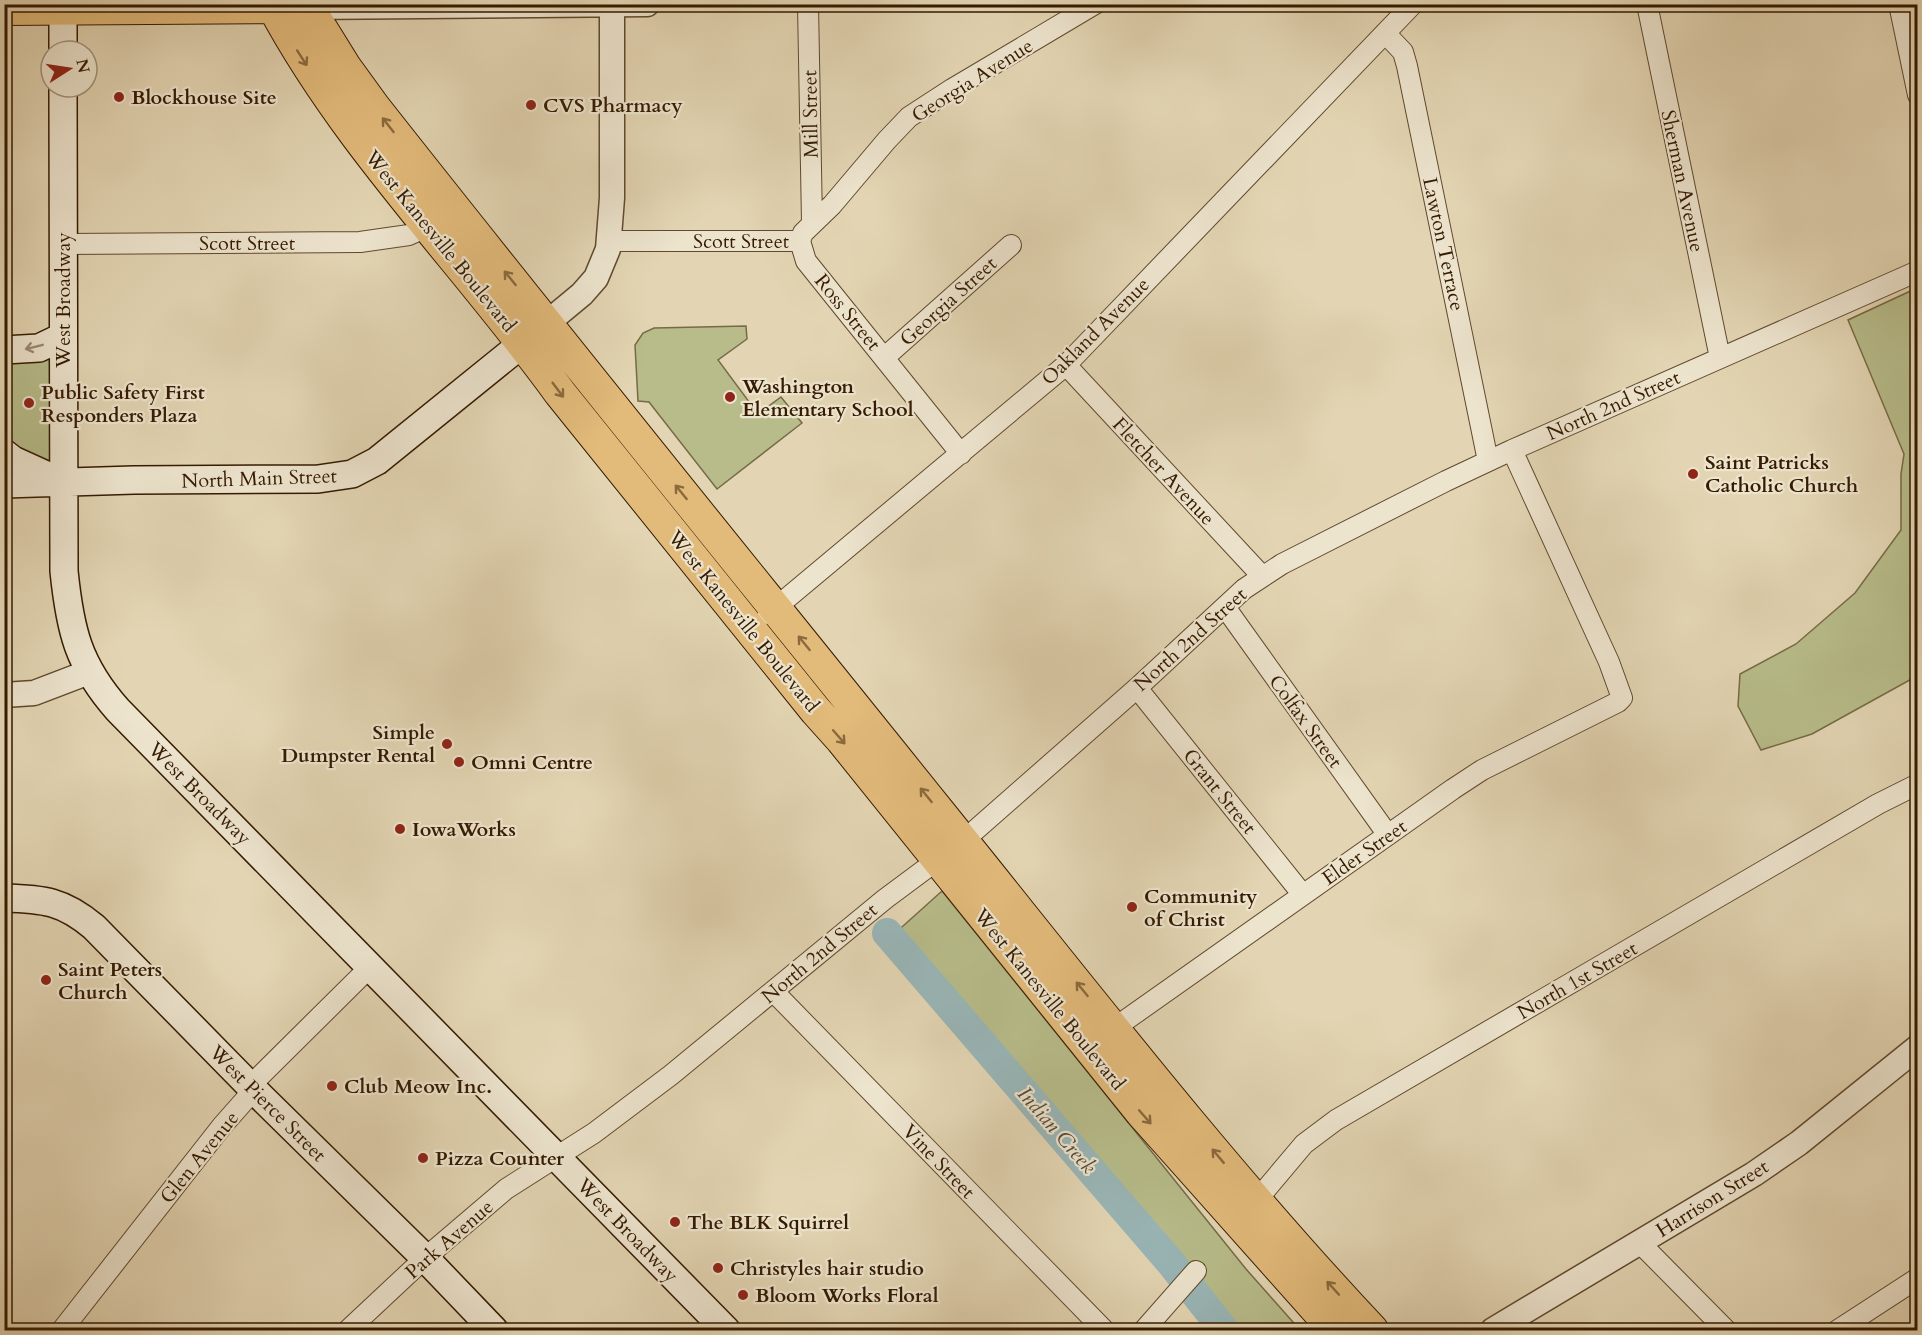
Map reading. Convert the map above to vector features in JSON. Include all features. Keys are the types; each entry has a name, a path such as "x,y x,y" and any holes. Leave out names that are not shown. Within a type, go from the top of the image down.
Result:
{"main road":[{"name":"West Kanesville Boulevard","path":"272,6 293,44 326,93 429,226 535,333 775,608 1113,1029 1247,1211"},
{"path":"4,9 306,6"},
{"name":"West Kanesville Boulevard","path":"306,6 345,67 535,333 560,393 1141,1112 1247,1211"},
{"path":"63,7 63,39"},
{"name":"West Broadway","path":"63,99 64,572 67,602 79,653 89,672 101,691 118,710 726,1330"},
{"name":"North Main Street","path":"4,484 134,480 299,480 352,474 377,461 535,333"},
{"path":"4,350 39,348 63,337"},
{"path":"4,453 13,460 64,483"},
{"name":"West Pierce Street","path":"16,899 63,905 80,915 425,1258 494,1330"},
{"path":"1247,1211 1335,1330"},
{"path":"1247,1211 1372,1330"}],"street":[{"path":"306,6 647,4"},
{"name":"Mill Street","path":"808,4 812,223"},
{"name":"Georgia Avenue","path":"812,223 832,205 909,117 1095,4"},
{"name":"Oakland Avenue","path":"750,629 1066,365 1413,4"},
{"name":"Sherman Avenue","path":"1647,4 1720,358"},
{"path":"1899,4 1917,95"},
{"path":"535,333 582,294 596,278 604,261 609,241 612,198 612,5"},
{"name":"Lawton Terrace","path":"1385,33 1403,52 1407,66 1488,461"},
{"path":"800,241 803,233 812,223"},
{"name":"Scott Street","path":"63,244 360,242 409,235 429,226"},
{"name":"Scott Street","path":"609,241 800,241"},
{"name":"Ross Street","path":"800,241 806,261 961,454"},
{"name":"Georgia Street","path":"885,357 1011,245"},
{"name":"North 2nd Street","path":"557,1158 671,1075 885,899 963,841 1262,576 1488,461 1917,271"},
{"name":"Fletcher Avenue","path":"1066,365 1262,576"},
{"name":"Elder Street","path":"1113,1029 1482,770 1622,698 1512,450"},
{"name":"Colfax Street","path":"1225,607 1388,835"},
{"path":"4,695 34,693 89,672"},
{"name":"Grant Street","path":"1137,688 1303,895"},
{"name":"North 1st Street","path":"1247,1211 1304,1144 1336,1120 1878,804 1917,784"},
{"name":"Glen Avenue","path":"62,1330 222,1126 245,1100 257,1079 370,967"},
{"name":"Vine Street","path":"773,991 1104,1330"},
{"name":"Harrison Street","path":"1493,1330 1754,1174 1790,1149 1917,1047"},
{"name":"Park Avenue","path":"348,1330 425,1258 511,1186 557,1158"},
{"path":"1640,1243 1726,1330"},
{"path":"1144,1330 1196,1271"},
{"path":"1838,1330 1917,1278"}],"green space":[{"path":"1917,288 1917,676 1812,734 1761,750 1738,706 1740,674 1796,644 1855,593 1901,530 1901,474 1904,454 1848,320"},
{"path":"746,326 747,339 718,360 758,414 781,397 802,423 717,489 649,402 638,401 635,345 643,333 654,328"},
{"path":"62,337 64,483 5,484 5,350"},
{"path":"942,891 1246,1269 1300,1330 1225,1330 1199,1292 883,944"}],"waterway":[{"name":"Indian Creek","path":"887,933 1171,1263 1224,1330"}],"place":[{"name":"Blockhouse Site","path":"119,97"},
{"name":"CVS Pharmacy","path":"531,105"},
{"name":"Washington Elementary School","path":"730,397"},
{"name":"Public Safety First Responders Plaza","path":"29,403"},
{"name":"Saint Patricks Catholic Church","path":"1693,474"},
{"name":"Simple Dumpster Rental","path":"447,744"},
{"name":"Omni Centre","path":"459,762"},
{"name":"IowaWorks","path":"400,829"},
{"name":"Community of Christ","path":"1132,907"},
{"name":"Saint Peters Church","path":"46,980"},
{"name":"Club Meow Inc.","path":"332,1086"},
{"name":"Pizza Counter","path":"423,1158"},
{"name":"The BLK Squirrel","path":"675,1222"},
{"name":"Christyles hair studio","path":"718,1268"},
{"name":"Bloom Works Floral","path":"743,1295"}]}
